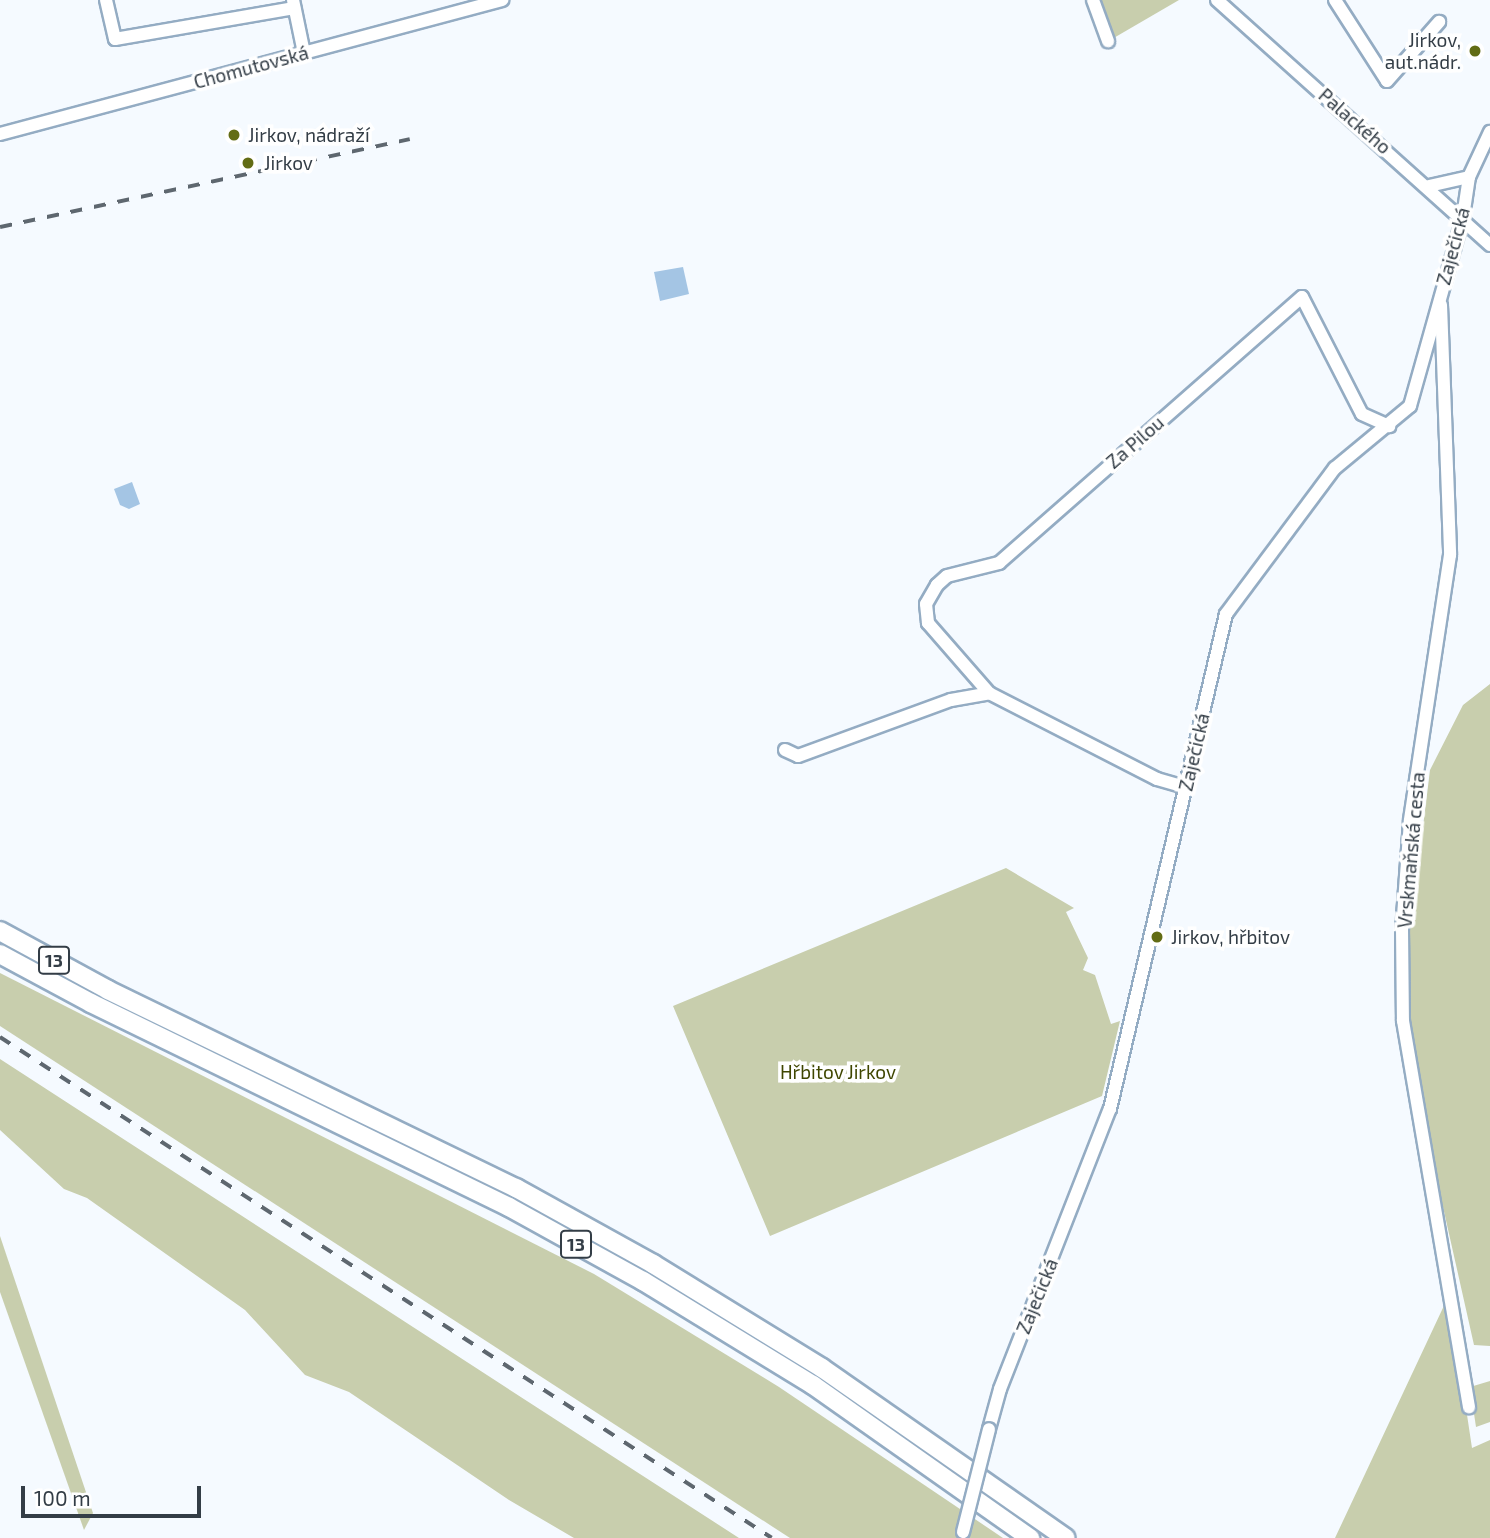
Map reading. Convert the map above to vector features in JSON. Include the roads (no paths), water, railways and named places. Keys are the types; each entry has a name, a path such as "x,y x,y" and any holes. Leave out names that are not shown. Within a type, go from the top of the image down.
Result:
{"highway":[{"path":"0,918 108,990"},
{"name":"13","path":"0,931 108,990 390,1124 653,1264 822,1368 1066,1538"},
{"name":"13","path":"0,954 91,1003 509,1207 643,1281 813,1385 1030,1538"}],"street":[{"path":"106,0 114,39 293,4 304,53"},
{"name":"Chomutovská","path":"0,134 502,0"},
{"path":"1093,0 1108,41"},
{"name":"Palackého","path":"1217,0 1429,186 1490,245"},
{"path":"1335,0 1387,81 1438,22"},
{"name":"Zaječická","path":"962,1535 1000,1389 1110,1109 1226,614 1335,468 1410,406 1419,385 1441,290 1463,218 1469,177 1490,132"},
{"path":"1429,186 1469,177"},
{"name":"Vrskmaňská cesta","path":"1441,290 1450,555 1409,821 1402,929 1403,1021 1469,1407"},
{"name":"Za Pilou","path":"989,693 928,623 926,604 936,585 947,576 999,563 1302,297 1362,414 1389,426"},
{"path":"785,750 798,756 951,700 989,693 1157,779 1185,787"}],"water":[{"path":"683,267 689,294 660,301 654,272"},
{"path":"132,482 140,504 129,509 120,505 114,489"}],"railway":[{"path":"0,227 410,139"},
{"path":"0,1037 772,1538"}],"place":[{"name":"Jirkov, aut.nádr.","path":"1475,51"},
{"name":"Jirkov, nádraží","path":"234,135"},
{"name":"Jirkov","path":"248,163"},
{"name":"Jirkov, hřbitov","path":"1157,937"}],"park label":[{"name":"Hřbitov Jirkov","path":"838,1072"}]}
